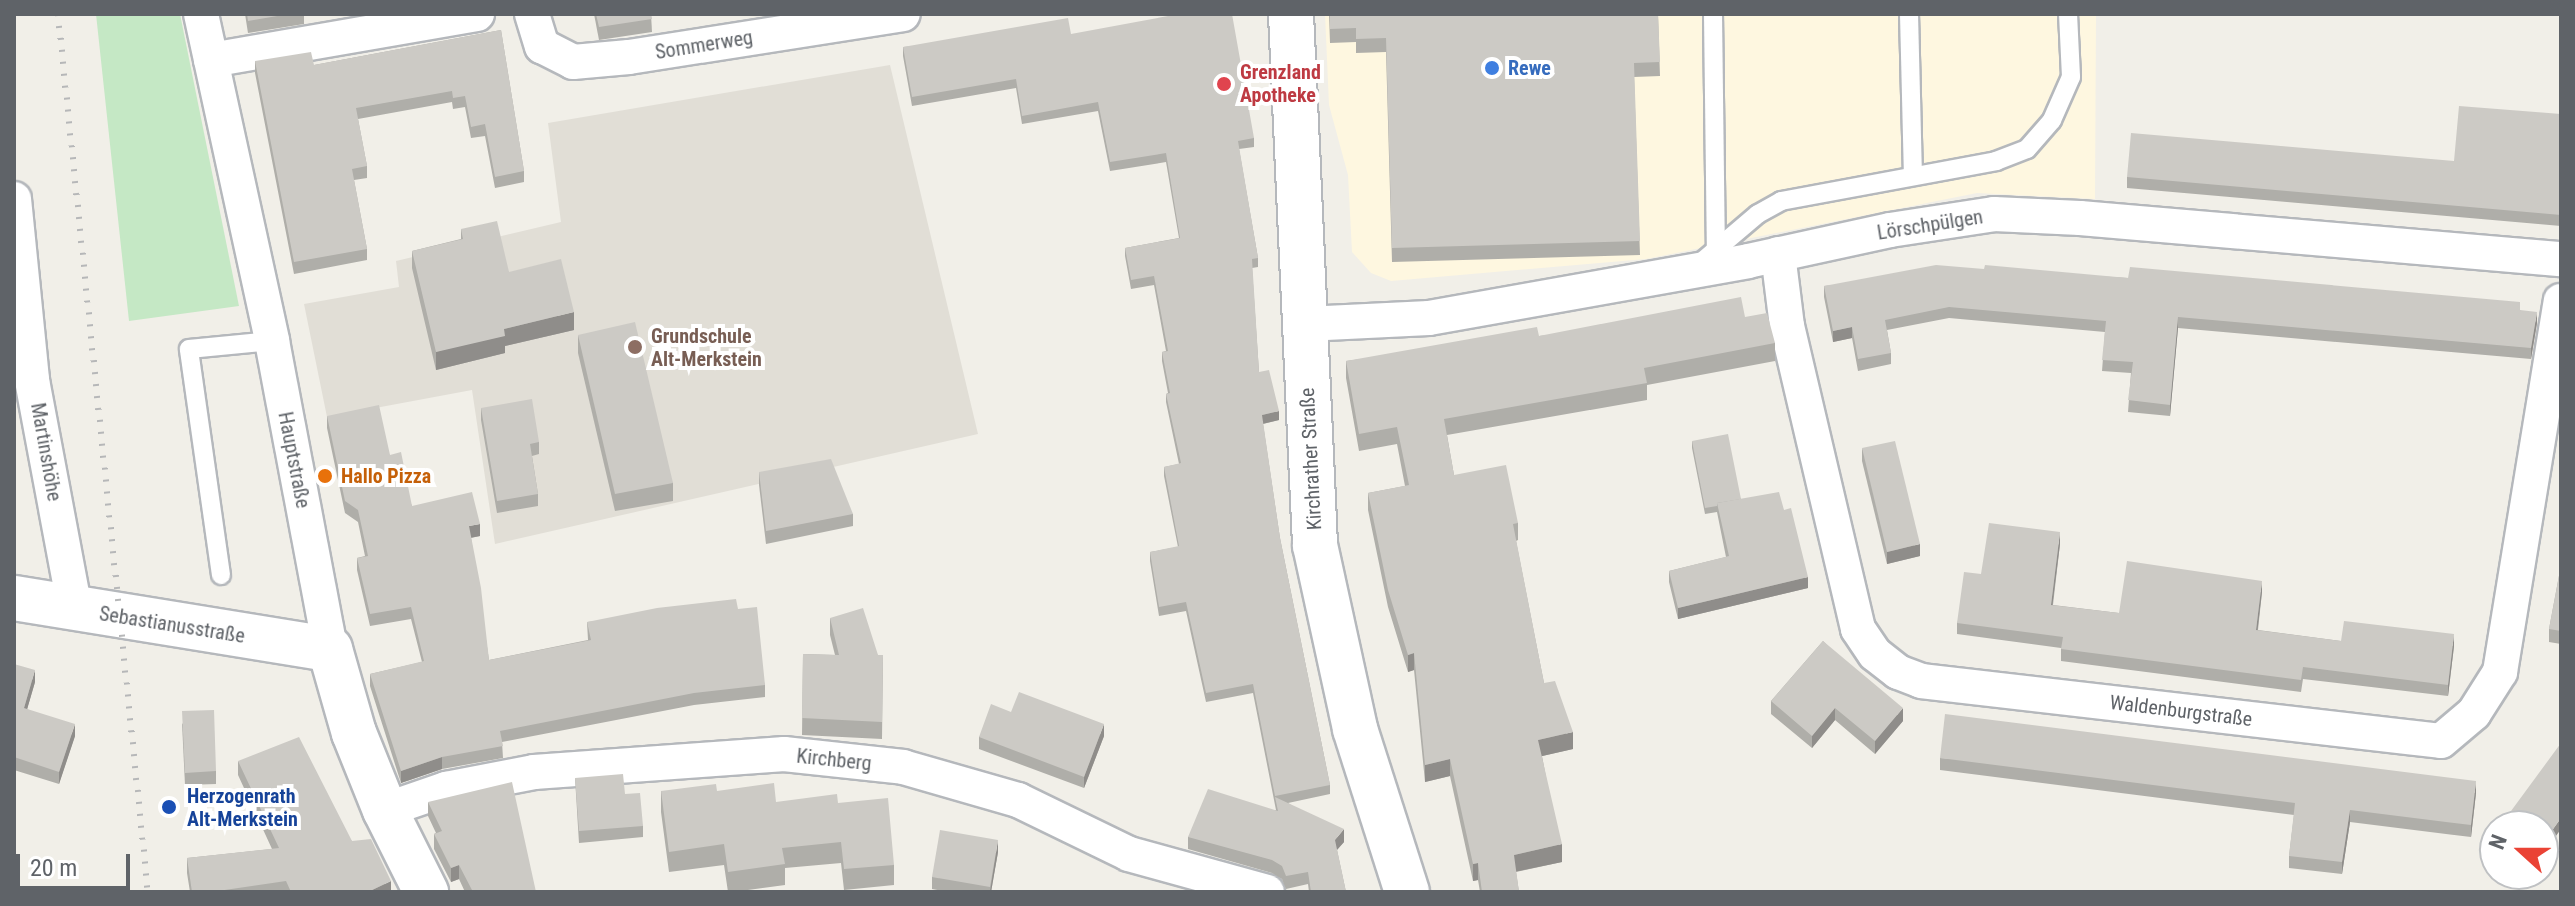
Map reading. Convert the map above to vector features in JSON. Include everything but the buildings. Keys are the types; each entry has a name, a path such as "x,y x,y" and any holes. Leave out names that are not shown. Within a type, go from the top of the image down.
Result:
{"main road":[{"name":"Kirchrather Straße","path":"1291,14 1315,545 1355,729 1407,892"},
{"name":"Sebastianusstraße","path":"14,598 330,649"},
{"name":"Hauptstraße","path":"330,649 354,733 385,810 426,892"}],"street":[{"name":"Hauptstraße","path":"201,14 272,341 330,649"},
{"path":"211,60 477,14"},
{"name":"Sommerweg","path":"532,14 542,46 573,62 629,57 903,14"},
{"name":"Martinshöhe","path":"14,199 32,380 75,609"},
{"name":"Lörschpülgen","path":"1305,324 1429,318 1687,273 1890,230 1994,214 2096,219 2561,259"},
{"name":"Waldenburgstraße","path":"1778,254 1787,326 1858,629 1875,654 1898,672 1921,681 2417,740 2441,741 2474,713 2500,672 2561,301"},
{"name":"Kirchberg","path":"385,810 446,789 534,772 784,754 918,771 1018,800 1129,854 1267,892"}],"lane":[{"path":"1713,14 1716,252"},
{"path":"1909,14 1913,176"},
{"path":"1687,273 1758,214 1781,201 1996,161 2027,149 2052,120 2071,77 2068,14"},
{"path":"221,575 189,349 272,341"}],"shaded area":[{"path":"1325,14 2096,14 2095,199 1977,193 1646,259 1391,281 1371,273 1352,252 1348,175 1329,105"},
{"name":"Grundschule Alt-Merkstein","path":"890,65 978,434 495,544 472,390 327,417 304,304 399,287 396,261 561,222 548,123"}],"green space":[{"path":"96,14 180,14 239,306 129,321"}],"railway":[{"path":"58,14 148,892"}],"place":[{"name":"Rewe","path":"1492,68"},
{"name":"Grenzland Apotheke","path":"1224,84"},
{"name":"Grundschule Alt-Merkstein","path":"635,347"},
{"name":"Hallo Pizza","path":"325,476"},
{"name":"Herzogenrath Alt-Merkstein","path":"169,807"}]}
